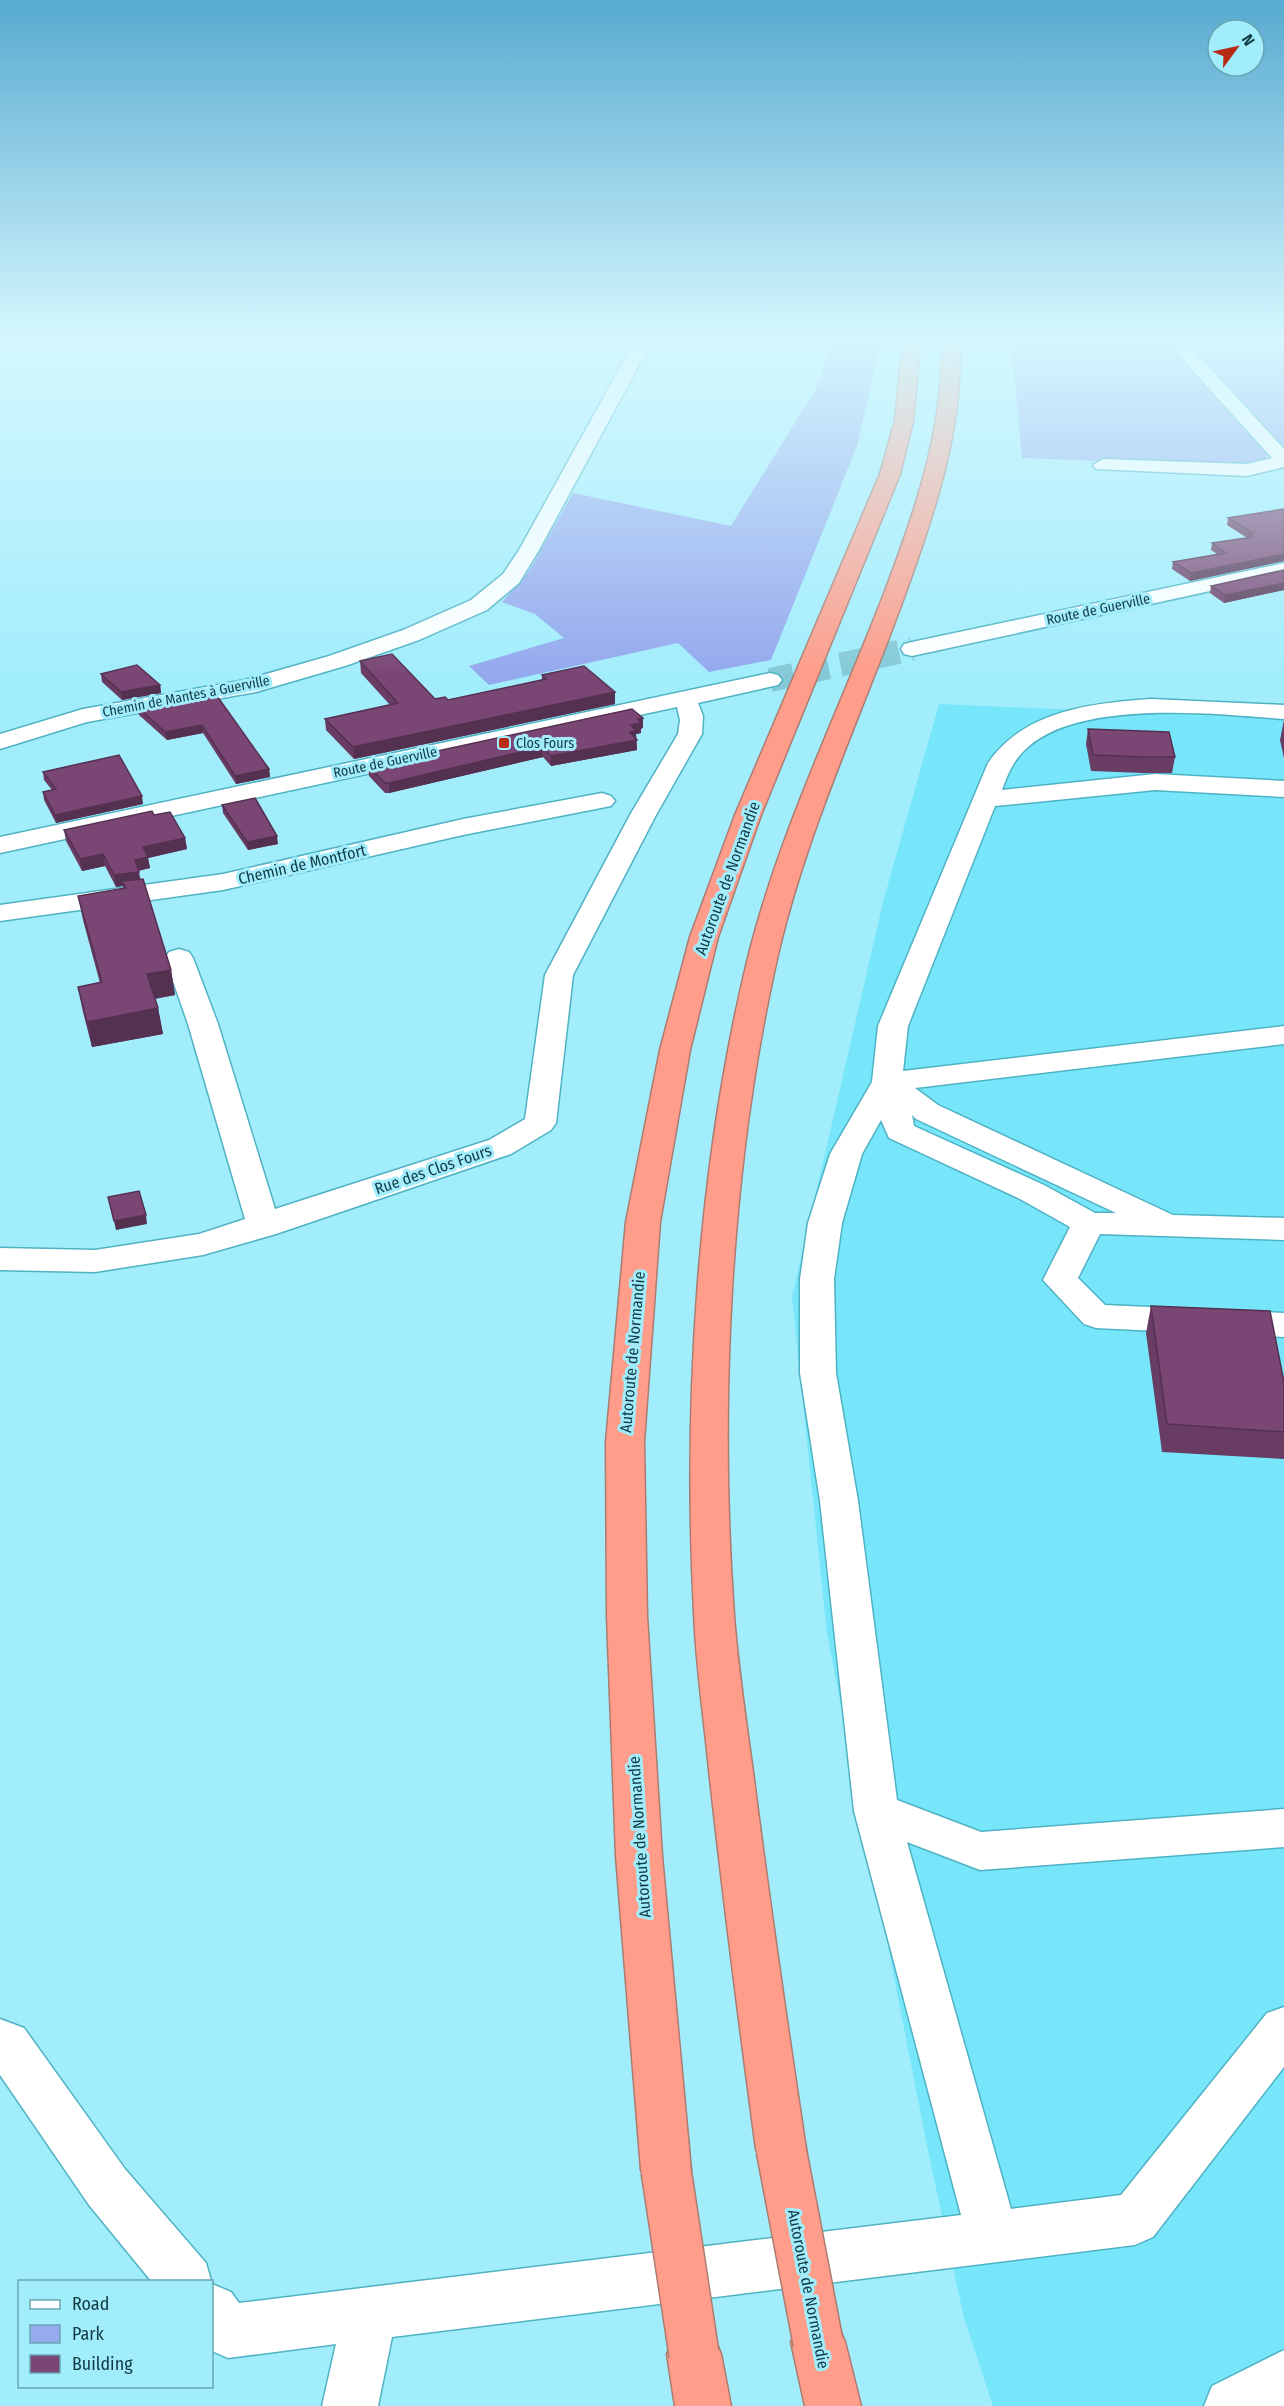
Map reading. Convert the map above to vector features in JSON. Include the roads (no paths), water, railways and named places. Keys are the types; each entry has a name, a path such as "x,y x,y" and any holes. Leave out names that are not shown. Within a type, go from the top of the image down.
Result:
{"highway":[{"name":"Autoroute de Normandie","path":"703,2406 666,2170 639,1856 627,1616 624,1442 643,1222 675,1050 704,937 748,815 890,474 896,451"},
{"name":"Autoroute de Normandie","path":"833,2406 818,2342 781,2149 740,1855 714,1615 710,1440 718,1241 742,1059 768,938 802,830 892,602 936,477 941,451"}],"street":[{"name":"Chemin de Mantes à Guerville","path":"0,742 83,716 248,687 337,661 411,634 479,605 511,578 582,451"},
{"path":"1103,465 1236,470 1284,460"},
{"name":"Route de Guerville","path":"912,649 1284,569"},
{"name":"Route de Guerville","path":"0,844 770,680"},
{"name":"Rue des Clos Fours","path":"0,1259 95,1261 202,1244 264,1226 500,1147 540,1123 559,975 693,725 689,706 683,698"},
{"path":"1284,712 1137,706 1068,719 1025,738 1000,763 893,1026 887,1082 900,1131 1032,1192 1089,1223 1284,1229"},
{"path":"985,799 1155,782 1284,789"},
{"name":"Chemin de Montfort","path":"0,913 223,882 463,827 602,801"},
{"path":"179,958 202,1016 242,1162 264,1226"},
{"path":"887,1082 1284,1035"},
{"path":"887,1082 927,1112 1170,1226"},
{"path":"887,1082 846,1154 825,1222 817,1279 818,1373 839,1501 876,1811 993,2236"},
{"path":"1089,1223 1060,1280 1096,1316 1284,1326"},
{"path":"876,1811 980,1851 1284,1828"},
{"path":"213,2312 228,2331 1135,2219 1284,2029"},
{"path":"0,2041 7,2044 107,2187 185,2280"},
{"path":"350,2406 370,2313"},
{"path":"1232,2406 1284,2377"}],"tunnel":[{"path":"770,680 912,649"}],"place":[{"name":"Clos Fours","path":"504,743"}]}
